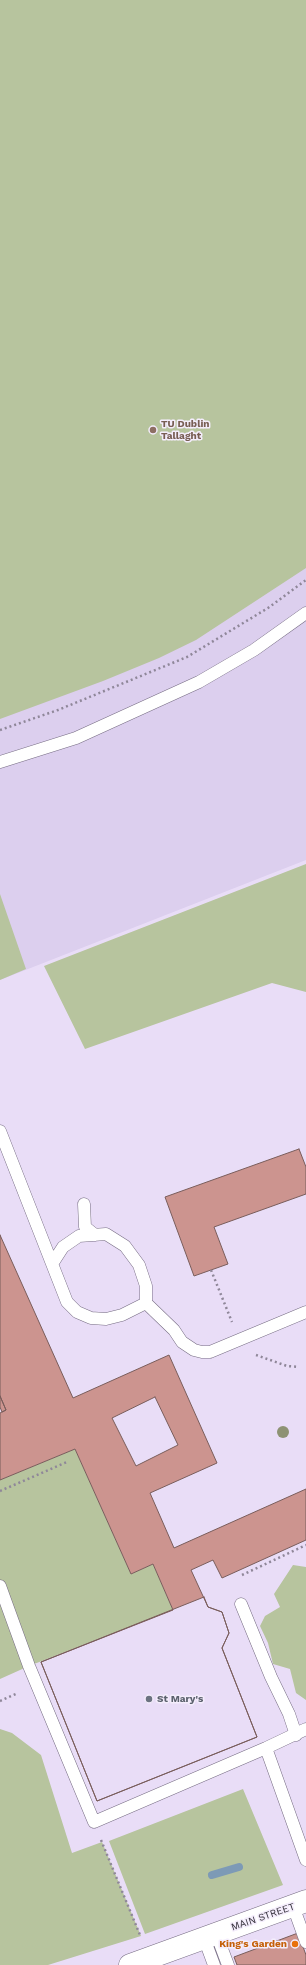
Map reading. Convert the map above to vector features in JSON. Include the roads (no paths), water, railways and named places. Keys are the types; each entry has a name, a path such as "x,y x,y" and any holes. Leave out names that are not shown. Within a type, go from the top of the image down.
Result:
{"street":[{"name":"MAIN STREET","path":"130,1965 300,1904"}],"lane":[{"path":"0,762 76,738 199,682 254,650 306,613"},
{"path":"0,1131 67,1302 77,1312 91,1318 111,1318 122,1315 146,1303"},
{"path":"84,1204 86,1227 95,1235"},
{"path":"52,1264 63,1247 80,1236 106,1234 125,1246 139,1265 146,1286 146,1303 174,1330 182,1342 194,1350 210,1352 306,1312"},
{"path":"0,1586 30,1666 94,1822 301,1732 271,1677 241,1604"},
{"path":"266,1748 306,1860"},
{"path":"300,1904 306,1942"},
{"path":"210,1936 214,1965"},
{"path":"210,1936 228,1965"}],"waterway":[{"path":"212,1875 239,1867"}],"place":[{"name":"TU Dublin Tallaght","path":"153,430"},
{"name":"St Mary's","path":"149,1699"},
{"name":"King's Garden","path":"295,1944"}]}
